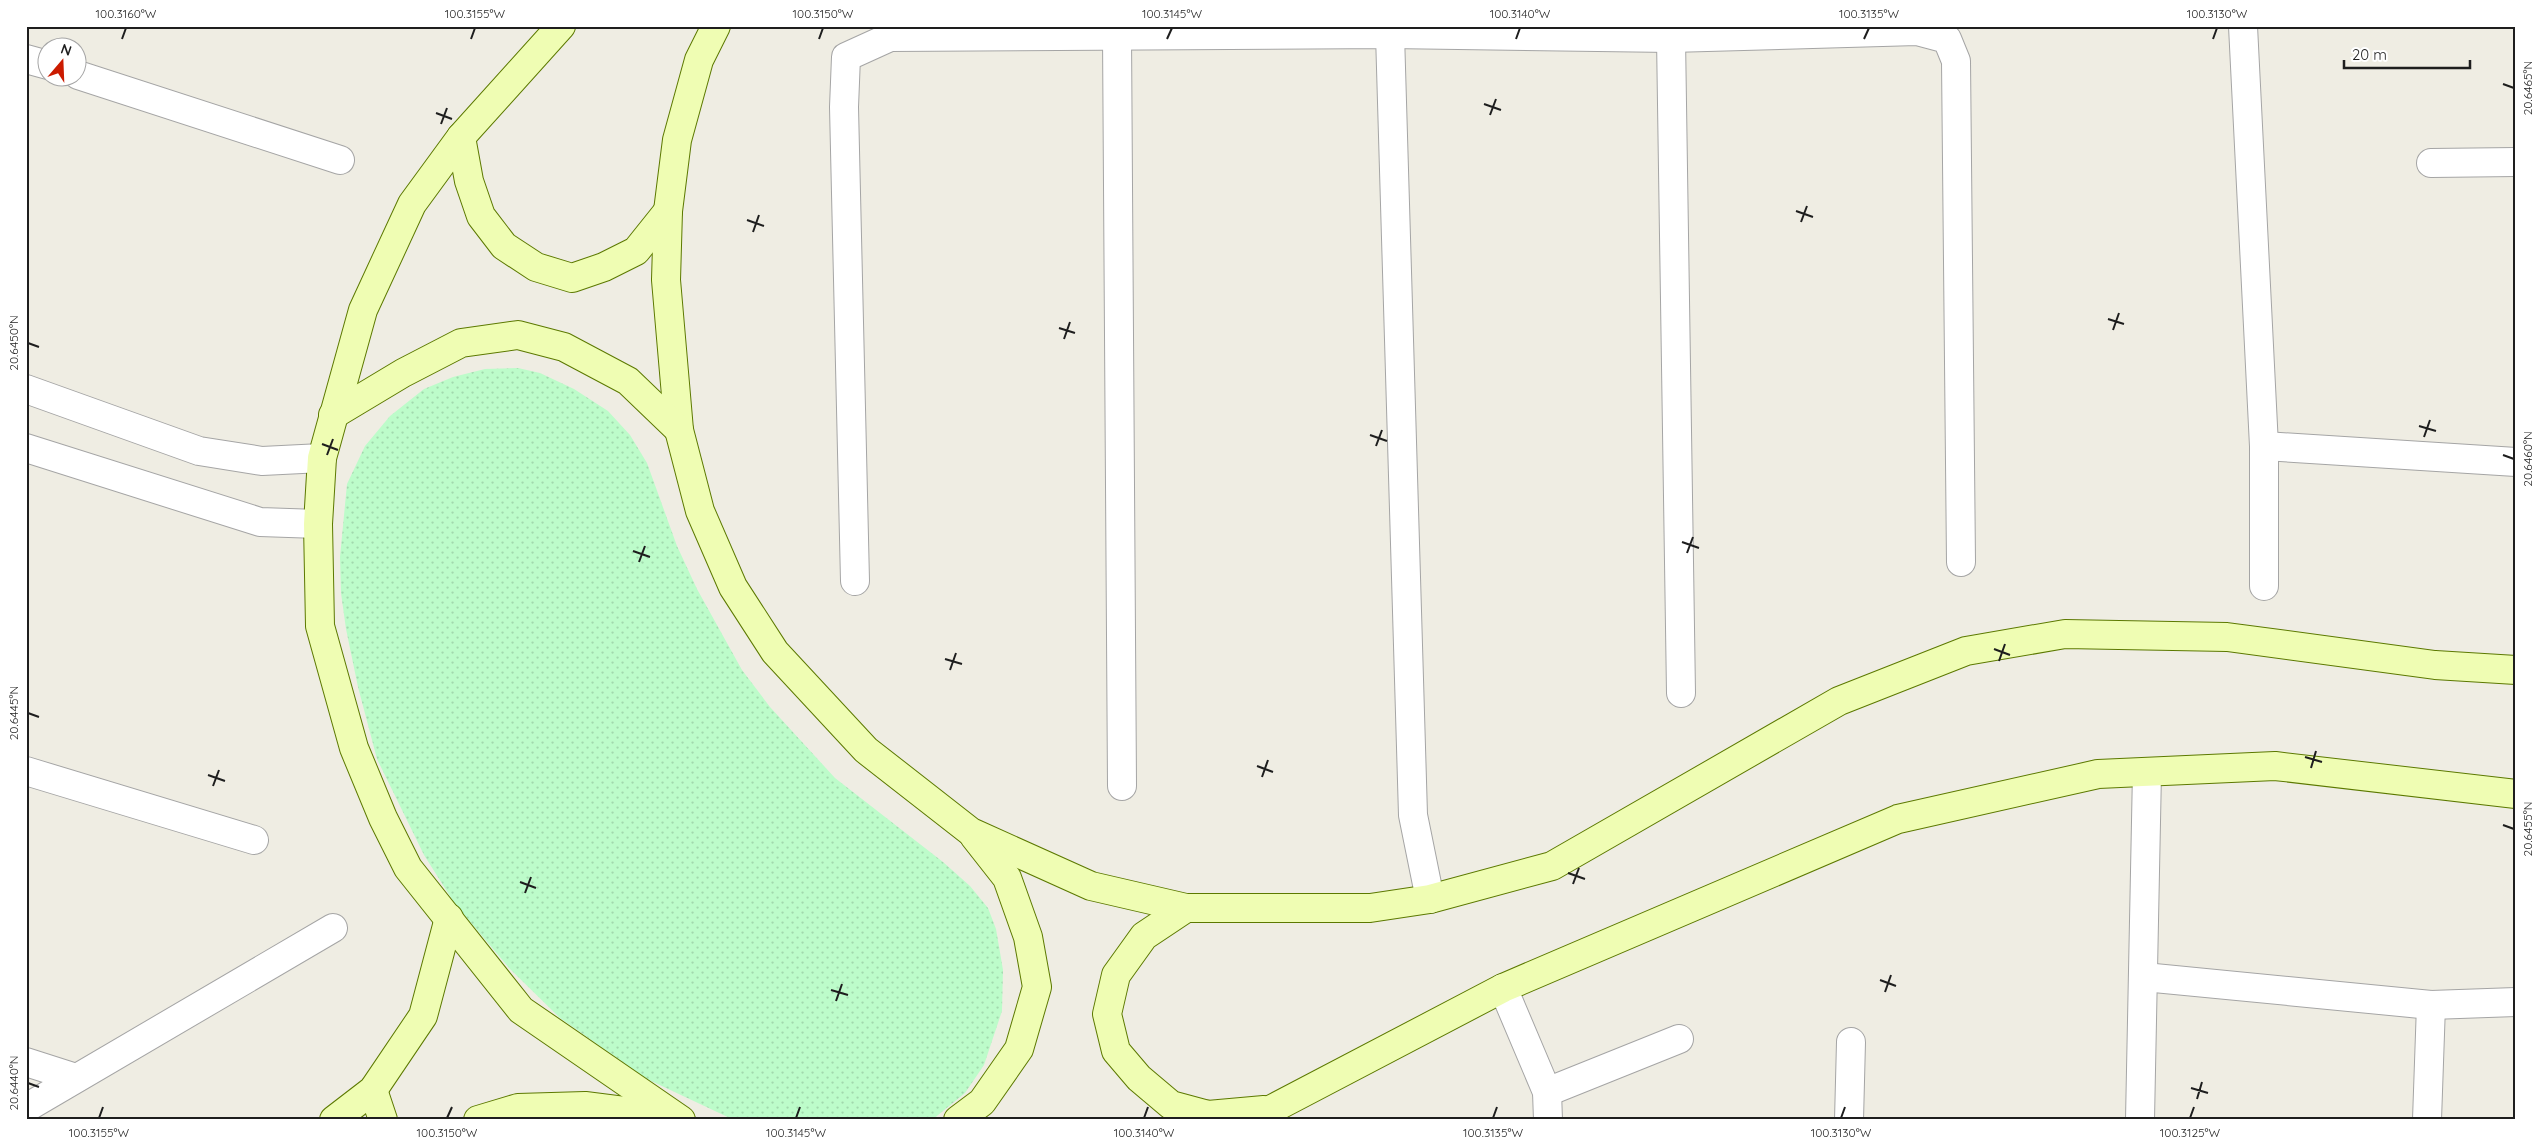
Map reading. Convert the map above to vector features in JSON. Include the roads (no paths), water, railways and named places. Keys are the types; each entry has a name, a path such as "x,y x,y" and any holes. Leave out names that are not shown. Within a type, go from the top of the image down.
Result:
{"street":[{"path":"561,26 461,136 412,204 367,301 322,458 318,524 320,626 354,748 408,868 450,918 521,1010 679,1119"},
{"path":"716,26 699,60 677,140 668,211 666,280 679,430 703,520 733,587 775,652 866,750 971,832 1091,886 1186,908 1370,908 1430,899 1552,866 1839,701 1966,651 2065,634 2227,637 2435,665 2516,670"},
{"path":"2242,26 2264,446 2264,586"},
{"path":"856,581 844,107 846,57 890,37 1390,34 1671,38 1917,31 1948,39 1956,61 1961,562"},
{"path":"1390,34 1414,815 1430,899"},
{"path":"1117,35 1122,786"},
{"path":"1671,38 1681,693"},
{"path":"26,58 38,62"},
{"path":"88,78 340,160"},
{"path":"461,136 469,181 481,216 504,246 536,267 572,278 604,267 636,251 668,211"},
{"path":"2431,163 2516,162"},
{"path":"333,415 403,373 461,343 518,335 564,348 628,381 679,430"},
{"path":"26,389 199,450 262,461 322,458"},
{"path":"2264,446 2516,462"},
{"path":"26,448 260,522 318,524"},
{"path":"1245,1120 1272,1109 1503,988 1898,819 2098,774 2275,766 2516,794"},
{"path":"26,771 254,840"},
{"path":"2140,1120 2147,772"},
{"path":"958,1120 982,1102 1019,1049 1037,986 1028,937 1007,878 971,832"},
{"path":"1186,908 1144,936 1116,975 1107,1014 1116,1051 1139,1078 1172,1105 1208,1115 1272,1109"},
{"path":"334,1120 374,1090 423,1016 450,918"},
{"path":"26,1108 333,928"},
{"path":"2144,977 2431,1004 2516,1002"},
{"path":"1503,988 1547,1092 1548,1120"},
{"path":"2427,1120 2431,1004"},
{"path":"1547,1092 1679,1039"},
{"path":"1850,1120 1851,1042"},
{"path":"26,1062 76,1078"},
{"path":"374,1090 383,1120"},
{"path":"478,1120 518,1108 585,1106 679,1119"}]}
